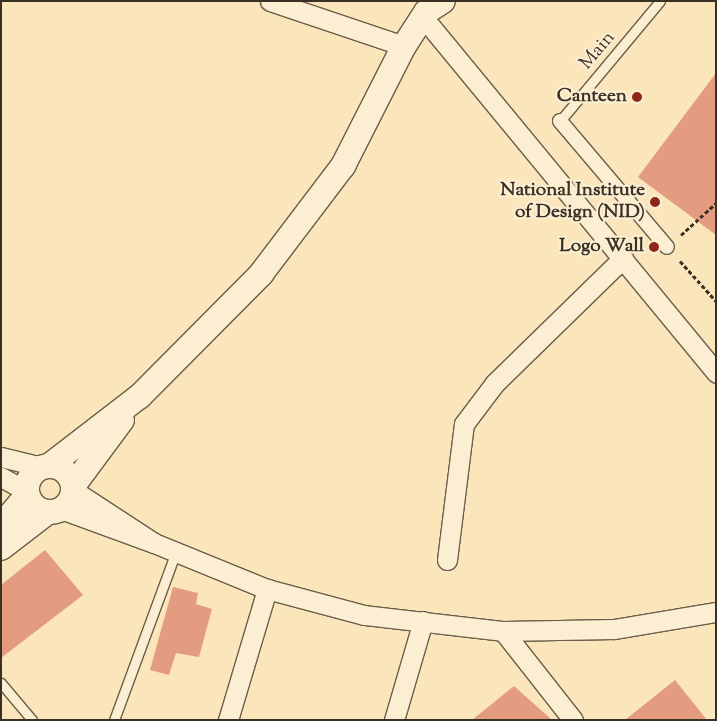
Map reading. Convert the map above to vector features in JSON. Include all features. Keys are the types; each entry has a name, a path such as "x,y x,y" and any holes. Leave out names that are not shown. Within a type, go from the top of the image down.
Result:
{"street":[{"path":"270,1 404,46"},
{"path":"1,548 64,499 140,396 261,274 343,166 404,46 429,8 623,258 716,373"},
{"path":"560,121 668,247"},
{"path":"447,560 464,424 495,383 623,258"},
{"path":"1,526 27,493 30,476 45,467 140,396"},
{"path":"1,456 45,467 62,469 64,499"},
{"path":"1,477 27,493 35,507 64,499 175,554 267,589 364,615 503,631 614,629 716,612"},
{"path":"228,720 267,589"},
{"path":"394,720 423,622"},
{"path":"503,631 573,720"}],"lane":[{"name":"Main","path":"560,121 660,1"},
{"path":"114,720 175,554"},
{"path":"1,683 32,720"}],"path":[{"path":"716,202 668,247 716,301"}],"building":[{"name":"National Institute of Design (NID)","path":"716,73 716,235 638,177"},
{"path":"45,550 83,595 1,658 1,585"},
{"path":"173,587 198,593 196,604 212,609 199,657 176,653 169,675 150,670"},
{"path":"675,680 707,720 625,720"},
{"path":"514,686 552,720 472,720"}],"place":[{"name":"Canteen","path":"637,97"},
{"name":"National Institute of Design (NID)","path":"655,202"},
{"name":"Logo Wall","path":"654,247"}]}
